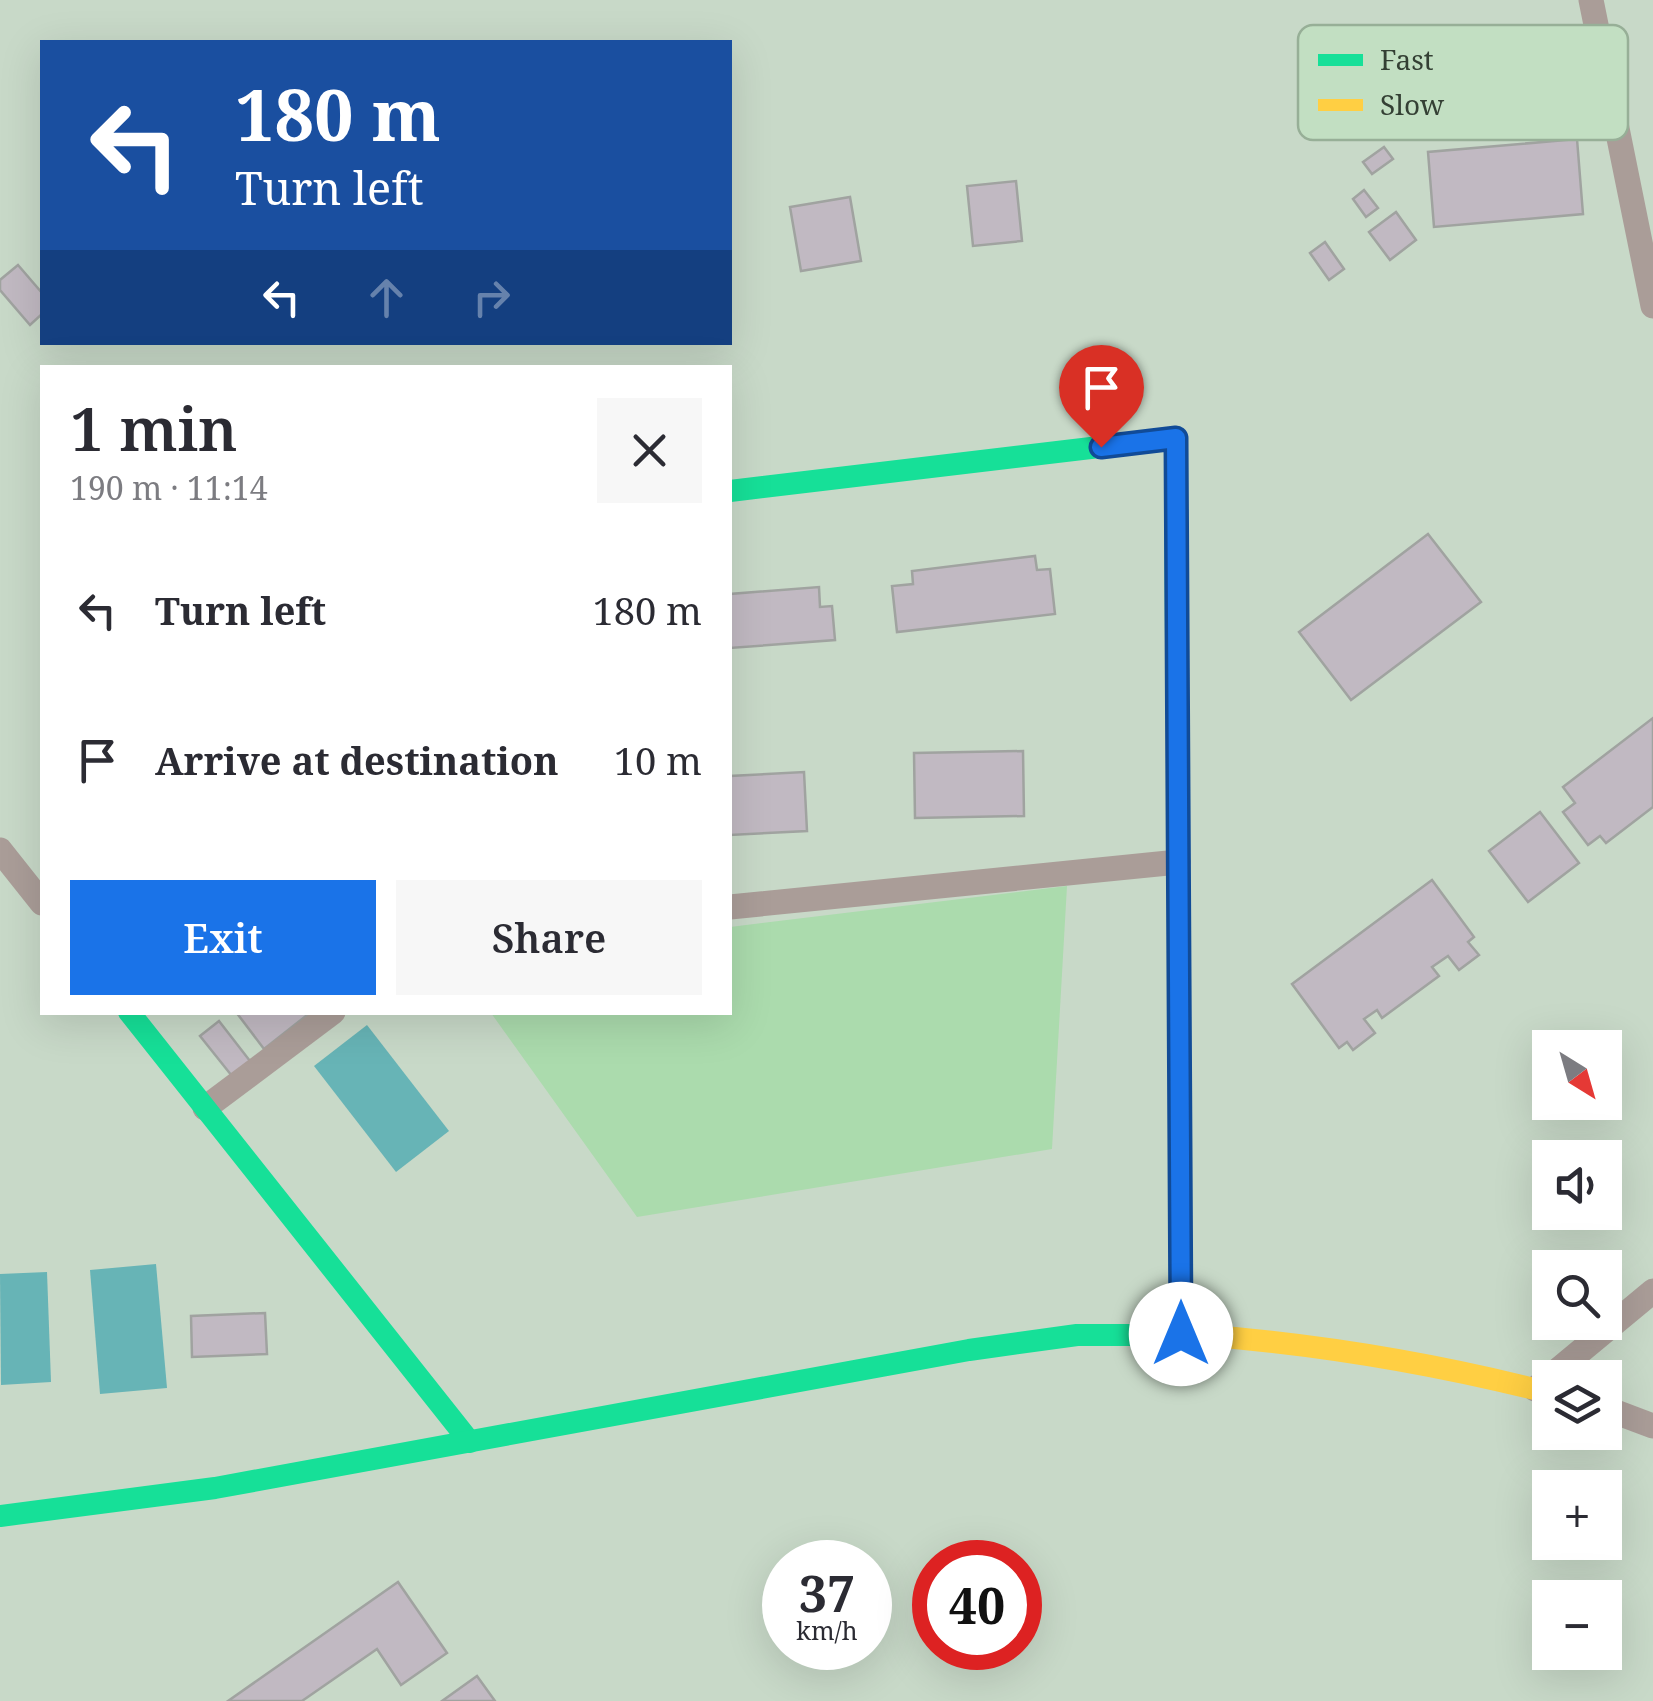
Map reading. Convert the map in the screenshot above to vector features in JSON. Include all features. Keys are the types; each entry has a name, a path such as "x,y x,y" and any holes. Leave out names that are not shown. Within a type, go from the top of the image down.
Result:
{"street":[{"path":"1591,0 1596,25"},
{"path":"1619,140 1653,306"},
{"path":"732,491 1176,438 1181,1334"},
{"path":"0,850 40,901"},
{"path":"732,907 1178,862"},
{"path":"131,1015 470,1442"},
{"path":"205,1108 329,1015"},
{"path":"1577,1360 1653,1291"},
{"path":"0,1516 215,1488 970,1350 1077,1335 1181,1334 1276,1341 1532,1388"},
{"path":"1622,1414 1653,1426"}],"green space":[{"path":"1067,886 1052,1149 637,1217 492,1015 732,1015 732,927"}],"water":[{"path":"367,1025 449,1131 396,1172 314,1066"},
{"path":"156,1264 167,1388 100,1394 90,1270"},
{"path":"47,1272 51,1382 1,1385 0,1274"}],"building":[{"path":"1577,140 1583,214 1434,227 1428,152"},
{"path":"1384,147 1393,159 1372,174 1363,162"},
{"path":"1016,181 1022,241 973,246 967,186"},
{"path":"1364,190 1378,208 1366,217 1353,199"},
{"path":"850,197 861,261 801,271 790,207"},
{"path":"1396,212 1416,240 1390,260 1369,232"},
{"path":"1325,242 1344,269 1329,280 1310,253"},
{"path":"18,265 40,291 40,316 30,325 0,290 0,280"},
{"path":"1428,534 1481,602 1351,700 1299,632"},
{"path":"1035,556 1037,570 1050,569 1055,614 897,632 892,586 913,584 912,571"},
{"path":"819,587 820,607 832,606 835,640 732,648 732,594"},
{"path":"1653,718 1653,807 1606,843 1600,836 1588,845 1563,812 1575,803 1563,787"},
{"path":"1023,751 1024,816 915,818 914,753"},
{"path":"804,772 807,831 732,835 732,776"},
{"path":"1540,812 1579,863 1528,902 1489,851"},
{"path":"1432,880 1474,937 1468,942 1479,955 1459,970 1448,956 1432,967 1439,976 1382,1018 1377,1010 1364,1019 1375,1033 1353,1050 1347,1042 1339,1048 1292,984"},
{"path":"238,1015 307,1015 264,1049"},
{"path":"219,1021 250,1061 232,1076 200,1036"},
{"path":"265,1313 267,1354 192,1357 191,1316"},
{"path":"398,1582 447,1653 401,1685 377,1649 302,1701 228,1701"},
{"path":"477,1676 495,1701 442,1701"}],"traffic: fast":[{"path":"732,491 1175,438 1176,641"},
{"path":"1179,969 1181,1334"},
{"path":"131,1015 470,1442"},
{"path":"0,1516 215,1488 969,1350 1077,1335 1200,1335"}],"traffic: slow":[{"path":"1176,641 1179,969"},
{"path":"1200,1335 1376,1356 1532,1389"}],"route":[{"path":"1101,447 1176,438 1181,1334"}]}
